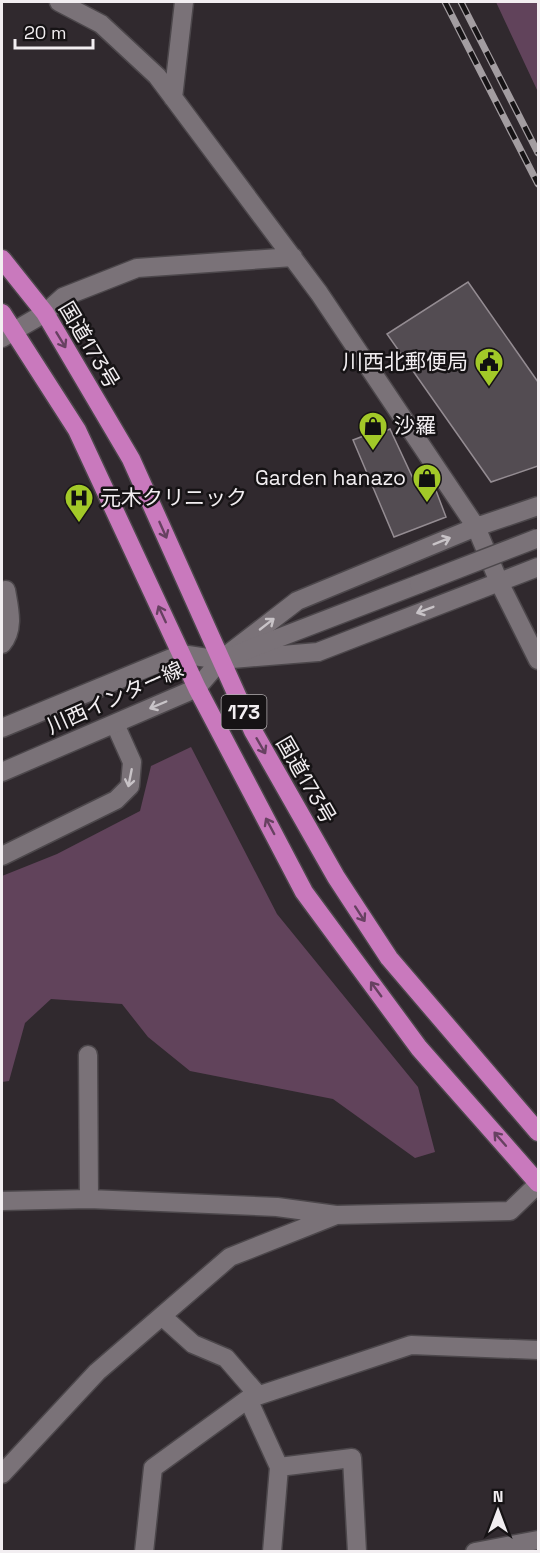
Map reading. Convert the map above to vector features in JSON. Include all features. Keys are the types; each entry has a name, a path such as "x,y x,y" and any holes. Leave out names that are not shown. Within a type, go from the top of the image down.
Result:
{"highway":[{"name":"国道173号","path":"2,259 45,313 131,459 253,731 336,877 389,958 538,1132"},
{"name":"173","path":"2,313 8,334 76,430 197,688 304,892 419,1048 538,1184"}],"street":[{"path":"59,2 101,24 157,76 293,257 476,527 499,582 538,660"},
{"path":"173,98 184,2"},
{"path":"8,334 45,313 63,297 137,268 293,257"},
{"path":"221,660 297,601 476,527 538,506"},
{"path":"221,660 538,538"},
{"path":"221,660 318,652 538,567"},
{"path":"2,644 8,637 11,616 4,591"},
{"name":"川西インター線","path":"2,728 181,654 221,660"},
{"name":"川西インター線","path":"2,772 197,688 221,660"},
{"path":"2,856 116,800 130,786 132,762 115,724"},
{"path":"88,1055 89,1199"},
{"path":"2,1201 89,1199 277,1207 336,1215 510,1211 538,1184"},
{"path":"2,1474 97,1372 230,1257 336,1215"},
{"path":"163,1317 193,1344 226,1358 253,1397 279,1467 272,1551"},
{"path":"144,1551 153,1468 253,1397 411,1345 538,1350"},
{"path":"279,1467 352,1458 357,1551"},
{"path":"475,1551 538,1540"}],"shaded area":[{"path":"496,2 538,2 538,92"},
{"path":"191,747 277,914 418,1087 435,1152 415,1158 333,1099 190,1071 148,1037 122,1004 51,999 25,1023 9,1081 2,1082 2,876 57,854 140,811 151,766"}],"building":[{"path":"468,282 538,382 538,466 491,482 387,334"},
{"path":"382,429 383,432 390,429 417,487 426,484 428,491 435,488 446,517 394,537 353,440"}],"railway":[{"path":"445,2 538,184"},
{"path":"461,2 538,153"}],"place":[{"name":"川西北郵便局","path":"489,388"},
{"name":"沙羅","path":"373,452"},
{"name":"Garden hanazo","path":"427,504"},
{"name":"元木クリニック","path":"79,524"}]}
